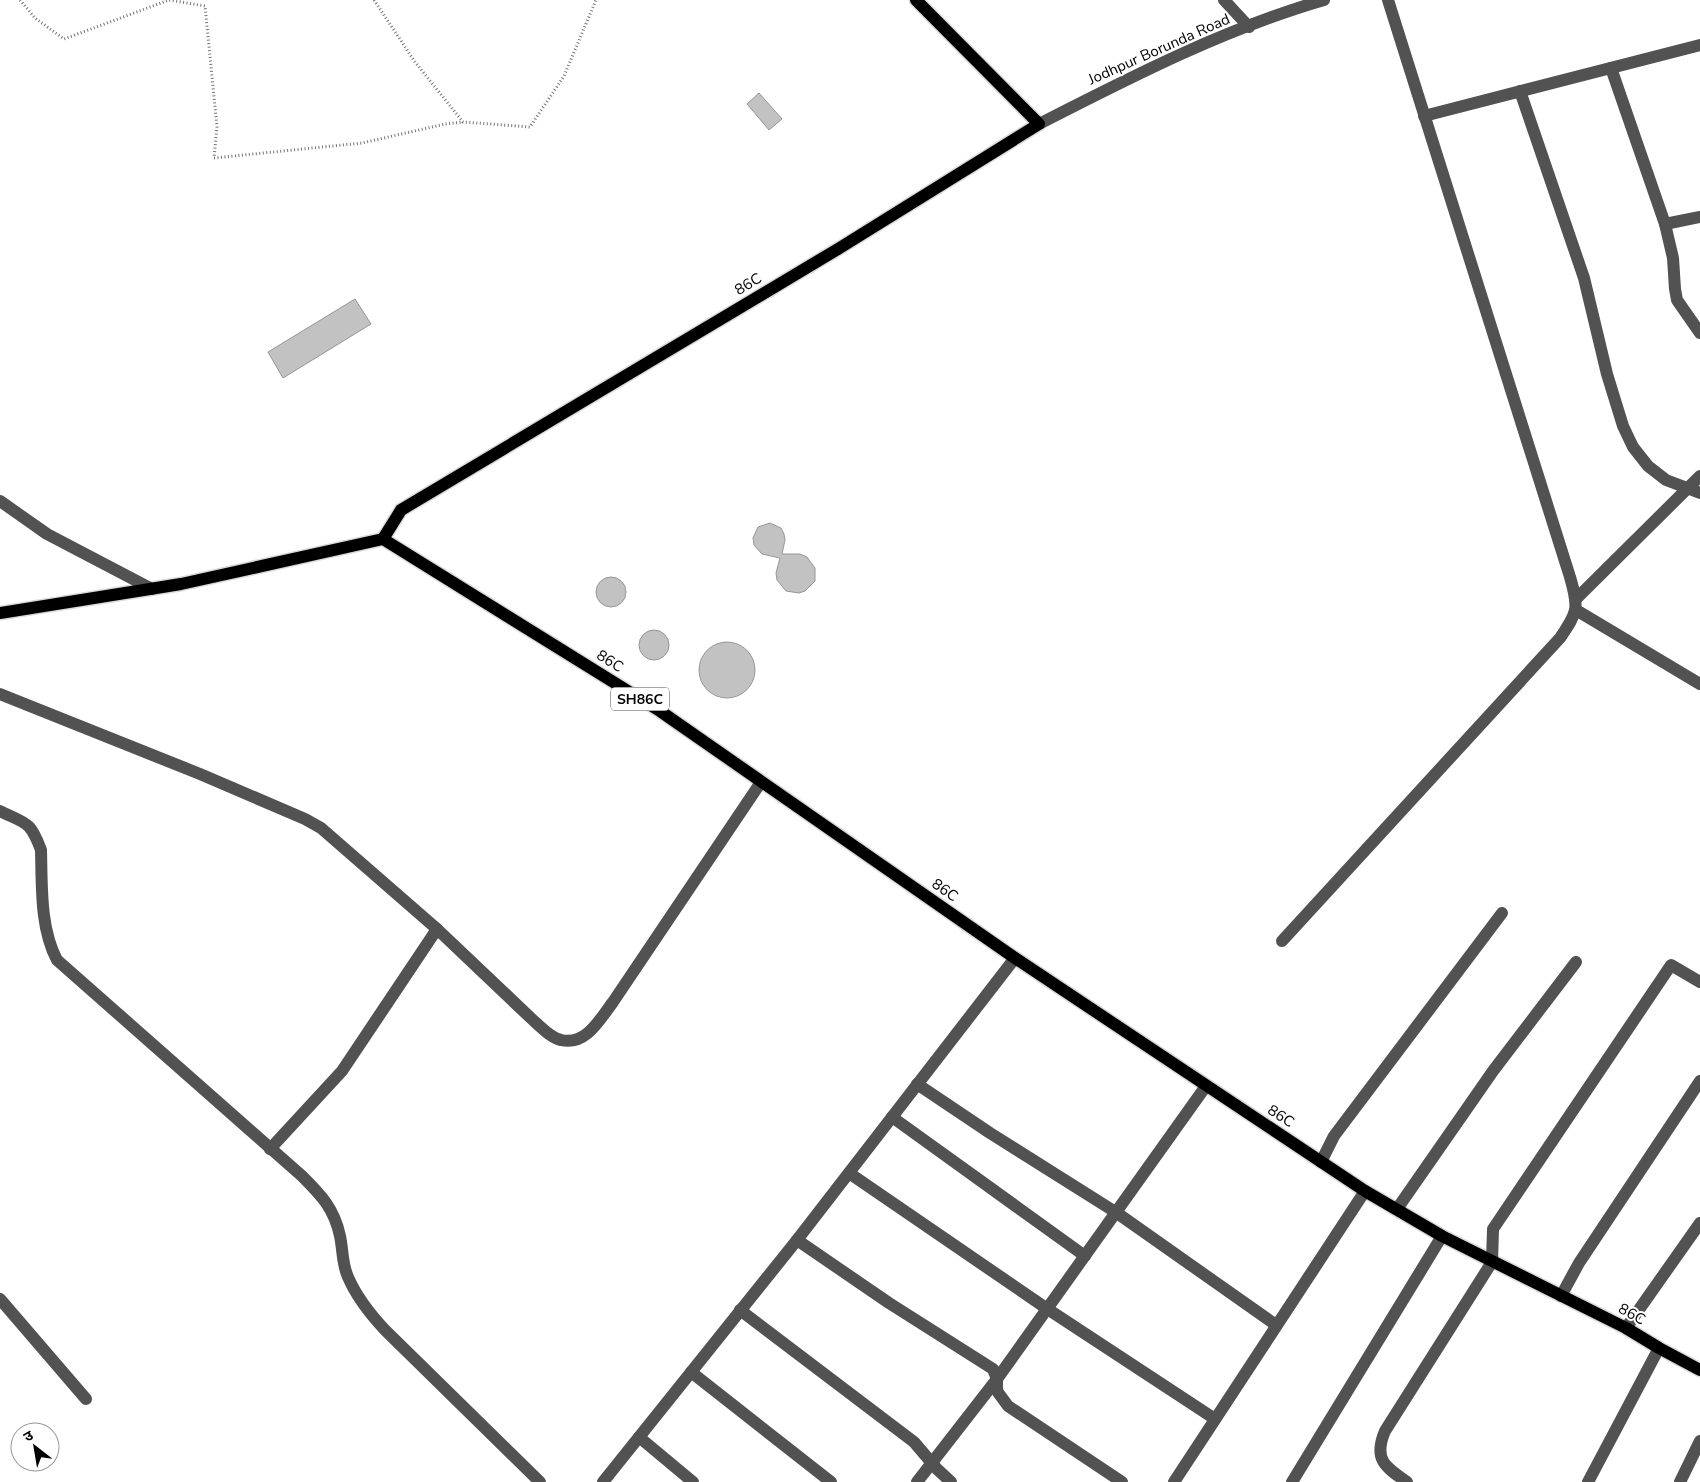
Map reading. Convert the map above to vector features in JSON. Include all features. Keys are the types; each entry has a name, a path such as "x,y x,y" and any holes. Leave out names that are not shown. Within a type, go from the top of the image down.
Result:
{"main road":[{"path":"916,0 1039,124"},
{"name":"86C","path":"1039,124 838,249 401,510 383,539 660,711 1015,958 1364,1191 1442,1236 1626,1328 1658,1348 1700,1370"},
{"path":"0,613 181,584 383,539"}],"street":[{"path":"1224,0 1249,26"},
{"name":"Jodhpur Borunda Road","path":"1039,124 1157,64 1249,26 1324,0"},
{"path":"1388,0 1576,604 1700,684"},
{"path":"1424,116 1700,46"},
{"path":"1611,68 1665,224 1673,258 1677,300 1700,333"},
{"path":"1520,92 1584,278 1607,374 1623,426 1634,447 1648,466 1666,480 1700,493"},
{"path":"1665,224 1700,217"},
{"path":"1282,941 1560,638 1572,620 1576,604 1700,476"},
{"path":"0,501 47,534 152,589"},
{"path":"0,694 200,774 305,819 320,828 438,930 551,1036 560,1040 577,1039 587,1035 613,1002 761,782"},
{"path":"0,811 24,821 37,839 41,850 46,930 50,948 57,960 314,1188 325,1200 332,1212 340,1236 348,1278 364,1307 392,1337 540,1482"},
{"path":"1321,1162 1334,1136 1502,913"},
{"path":"270,1149 342,1071 438,930"},
{"path":"603,1482 797,1240 1015,958"},
{"path":"1397,1209 1493,1070 1576,962"},
{"path":"1407,1482 1391,1472 1381,1459 1381,1439 1492,1262 1493,1229 1671,965 1700,982"},
{"path":"1561,1296 1578,1263 1700,1081"},
{"path":"917,1084 990,1133 1117,1213 1276,1326"},
{"path":"917,1482 933,1464 997,1379 1206,1086"},
{"path":"892,1117 1085,1256"},
{"path":"849,1173 1046,1308 1215,1419"},
{"path":"1174,1482 1364,1191"},
{"path":"1626,1328 1700,1223"},
{"path":"1292,1482 1442,1236"},
{"path":"797,1240 890,1303 992,1368 997,1379 997,1391 1008,1406 1122,1482"},
{"path":"0,1299 86,1399"},
{"path":"740,1310 914,1442 951,1482"},
{"path":"1588,1482 1658,1348"},
{"path":"691,1372 831,1482"},
{"path":"639,1437 693,1482"},
{"path":"1680,1482 1700,1441"}],"path":[{"path":"20,0 34,18 64,39 169,0 205,6 217,127 214,158 362,143 445,124 463,122 530,127 564,76 596,0"},
{"path":"374,0 415,62 463,122"}],"building":[{"path":"759,93 782,119 769,130 747,104"},
{"path":"355,299 371,324 283,378 268,352"},
{"path":"770,523 781,528 784,534 785,540 782,554 800,554 807,557 815,568 815,581 805,591 799,593 786,591 777,580 776,573 780,558 762,554 754,545 753,538 758,527"},
{"path":"611,577 621,582 626,592 621,602 611,607 601,602 596,592 601,582"},
{"path":"654,630 660,631 668,639 668,651 660,659 654,660 648,659 640,651 639,645 640,639 648,631"},
{"path":"727,642 738,644 747,650 753,659 755,670 753,681 747,690 738,696 727,698 716,696 707,690 701,681 699,670 701,659 707,650 716,644"}]}
